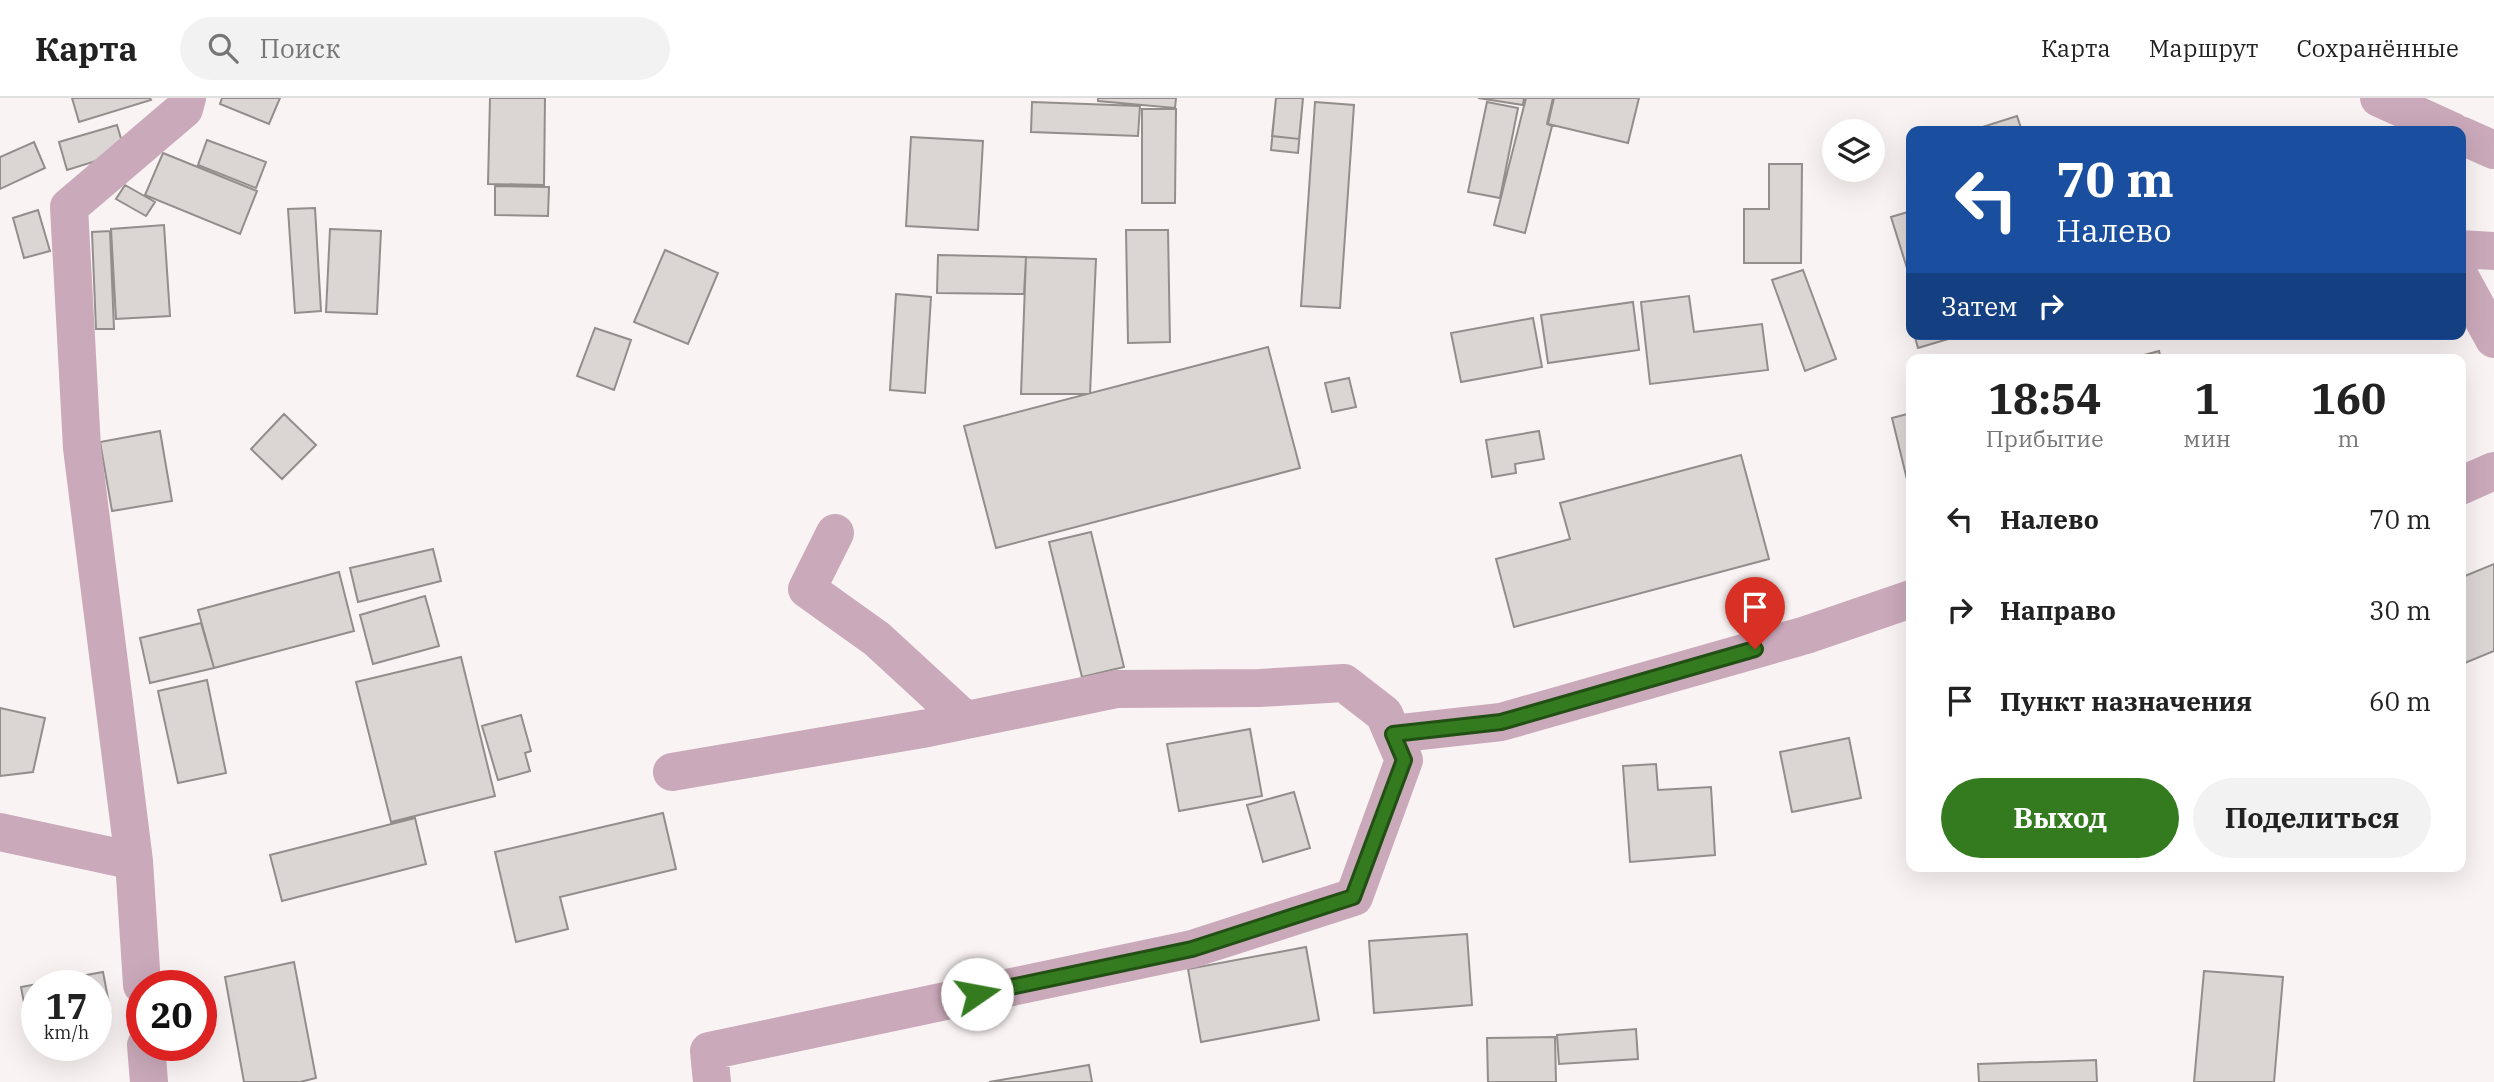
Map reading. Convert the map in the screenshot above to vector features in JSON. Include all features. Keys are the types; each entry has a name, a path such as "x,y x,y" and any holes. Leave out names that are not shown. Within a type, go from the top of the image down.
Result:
{"street":[{"path":"141,970 134,861 82,448 69,207 184,108 187,98"},
{"path":"2364,98 2379,126"},
{"path":"2379,98 2441,126"},
{"path":"2466,138 2494,150"},
{"path":"2466,249 2494,251"},
{"path":"2466,288 2494,339"},
{"path":"2466,483 2494,471"},
{"path":"835,533 807,589 877,639 965,720"},
{"path":"1393,734 1501,722 1806,635 1906,601"},
{"path":"672,772 965,720 1117,689 1260,688 1344,683 1384,714 1404,760 1353,897 1192,949 709,1051 712,1082"},
{"path":"0,832 134,861"},
{"path":"147,1061 149,1082"}],"building":[{"path":"72,98 150,98 151,100 79,122"},
{"path":"222,98 280,98 269,124 220,104"},
{"path":"490,98 545,98 544,185 488,184"},
{"path":"1098,98 1176,98 1175,108 1098,101"},
{"path":"1276,98 1303,98 1298,153 1271,150"},
{"path":"1276,98 1303,98 1299,139 1272,136"},
{"path":"1478,98 1524,98 1523,105"},
{"path":"1526,98 1553,98 1547,124 1552,126 1525,233 1494,225"},
{"path":"1554,98 1639,98 1628,143 1548,124"},
{"path":"1032,102 1140,106 1138,136 1031,132"},
{"path":"1315,102 1354,105 1340,308 1301,306"},
{"path":"1487,102 1518,108 1500,198 1468,192"},
{"path":"1142,109 1176,109 1175,203 1142,203"},
{"path":"2017,116 2020,126 1986,126"},
{"path":"117,125 125,152 67,170 59,142"},
{"path":"911,137 983,141 978,230 906,226"},
{"path":"207,140 266,162 256,188 198,165"},
{"path":"34,142 45,168 0,189 0,157"},
{"path":"163,153 257,191 240,234 145,195"},
{"path":"1769,164 1802,164 1801,263 1744,263 1744,209 1769,209"},
{"path":"125,185 155,202 146,216 116,199"},
{"path":"495,186 549,187 548,216 495,215"},
{"path":"315,208 321,311 295,313 288,209"},
{"path":"38,210 50,251 24,258 13,218"},
{"path":"1906,212 1906,265 1891,217"},
{"path":"164,225 170,316 116,319 111,229"},
{"path":"330,229 381,231 377,314 326,312"},
{"path":"1126,230 1168,230 1170,342 1128,343"},
{"path":"110,231 114,329 96,329 92,232"},
{"path":"665,250 718,273 688,344 634,322"},
{"path":"938,255 1026,257 1024,294 937,293"},
{"path":"1026,257 1096,259 1090,394 1021,394"},
{"path":"1803,270 1836,359 1805,371 1772,280"},
{"path":"896,294 931,297 925,393 890,390"},
{"path":"1689,296 1694,332 1762,324 1768,370 1650,384 1641,302"},
{"path":"1633,302 1639,350 1548,363 1541,315"},
{"path":"1533,318 1542,367 1461,382 1451,333"},
{"path":"595,328 631,340 614,390 577,376"},
{"path":"1916,340 1945,340 1918,348"},
{"path":"1268,347 1300,468 996,548 964,426"},
{"path":"1349,378 1356,407 1332,412 1325,383"},
{"path":"284,414 316,445 282,479 251,449"},
{"path":"1906,414 1906,475 1892,418"},
{"path":"160,431 172,501 112,511 100,442"},
{"path":"1539,431 1544,459 1515,464 1516,473 1492,477 1486,440"},
{"path":"1741,455 1769,559 1514,627 1496,559 1570,539 1560,503"},
{"path":"1091,532 1124,667 1082,677 1049,542"},
{"path":"433,549 441,581 358,602 350,568"},
{"path":"2494,564 2494,651 2466,663 2466,576"},
{"path":"339,572 354,631 214,668 198,610"},
{"path":"425,596 439,646 373,664 360,615"},
{"path":"201,623 214,668 150,683 140,638"},
{"path":"461,657 495,796 391,822 356,682"},
{"path":"207,680 226,773 178,783 158,691"},
{"path":"0,708 45,718 33,772 0,776"},
{"path":"521,715 531,751 525,753 530,771 498,780 482,726"},
{"path":"1250,729 1262,796 1179,811 1167,744"},
{"path":"1849,738 1861,798 1792,812 1780,752"},
{"path":"1656,764 1658,790 1711,787 1715,855 1630,862 1623,766"},
{"path":"1294,792 1310,848 1263,862 1247,805"},
{"path":"663,813 676,869 560,897 568,929 516,942 495,852"},
{"path":"415,818 426,864 282,901 270,855"},
{"path":"1467,934 1472,1005 1374,1013 1369,941"},
{"path":"1306,947 1319,1020 1201,1042 1188,969"},
{"path":"294,962 316,1078 300,1082 244,1082 225,977"},
{"path":"2204,971 2283,977 2274,1082 2194,1082"},
{"path":"1636,1029 1638,1059 1559,1064 1557,1035"},
{"path":"1555,1037 1556,1082 1488,1082 1487,1038"},
{"path":"2096,1060 2097,1082 1979,1082 1978,1064"},
{"path":"1089,1065 1092,1082 989,1082"}],"route":[{"path":"977,994 1192,949 1353,897 1404,760 1393,734 1501,722 1755,649"}]}
